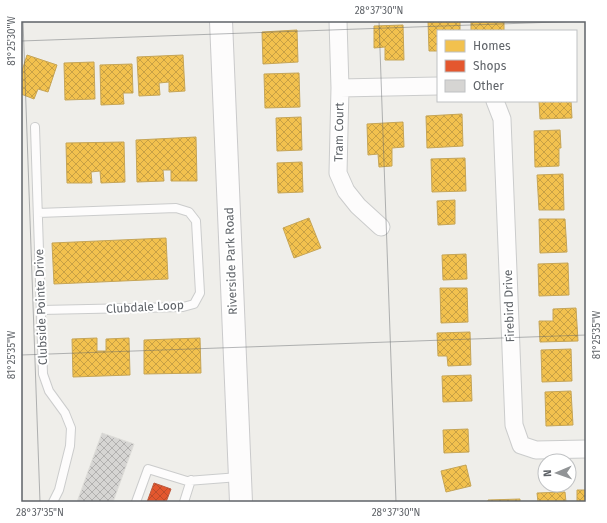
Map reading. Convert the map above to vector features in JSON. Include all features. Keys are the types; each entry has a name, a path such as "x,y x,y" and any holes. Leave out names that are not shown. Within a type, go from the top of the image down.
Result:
{"street":[{"name":"Riverside Park Road","path":"221,21 241,502"},
{"name":"Tram Court","path":"338,21 340,88 338,173 346,191 358,206 381,227"},
{"path":"340,88 437,86"},
{"name":"Firebird Drive","path":"495,102 502,119 514,425 522,445 536,450 586,449"}],"lane":[{"name":"Clubside Pointe Drive","path":"35,127 43,374 50,391 65,413 71,428 70,446 59,490 53,502"},
{"name":"Clubdale Loop","path":"38,213 176,208 188,212 196,221 200,294 194,304 183,307 41,310"},
{"path":"136,502 148,469 181,480 240,477"},
{"path":"184,502 191,480"}],"building: Homes":[{"path":"428,21 460,21 460,30 437,30 437,51 429,51"},
{"path":"471,21 504,21 504,30 471,30"},
{"path":"403,25 404,60 385,60 385,47 374,48 374,26"},
{"path":"297,30 298,62 263,64 262,32"},
{"path":"27,55 57,65 48,92 38,89 34,99 21,94 21,74"},
{"path":"183,55 185,91 169,92 169,82 159,83 160,95 139,96 137,57"},
{"path":"94,62 95,99 65,100 64,63"},
{"path":"132,64 133,93 123,93 124,104 101,105 100,65"},
{"path":"299,73 300,107 265,108 264,74"},
{"path":"539,102 571,102 572,118 540,119"},
{"path":"462,114 463,146 427,148 426,116"},
{"path":"301,117 302,150 277,151 276,118"},
{"path":"403,122 404,147 392,148 392,166 379,167 378,154 368,155 367,124"},
{"path":"560,130 561,148 559,148 559,166 535,167 534,131"},
{"path":"196,137 197,181 171,181 171,170 163,170 164,181 137,182 136,140"},
{"path":"124,142 125,182 101,183 100,171 91,172 92,183 67,183 66,143"},
{"path":"465,158 466,191 432,192 431,159"},
{"path":"302,162 303,192 278,193 277,163"},
{"path":"563,174 564,210 539,210 537,175"},
{"path":"455,200 455,224 438,225 437,201"},
{"path":"309,218 321,248 294,258 283,228"},
{"path":"539,219 565,219 567,252 540,253"},
{"path":"166,238 168,279 54,284 52,243"},
{"path":"466,254 467,279 443,280 442,255"},
{"path":"568,263 569,295 539,296 538,264"},
{"path":"440,288 467,288 468,322 441,323"},
{"path":"576,308 578,341 540,342 539,321 553,321 553,309"},
{"path":"470,332 471,365 448,366 447,356 438,356 437,333"},
{"path":"97,338 97,351 106,351 106,339 129,338 130,375 73,377 72,339"},
{"path":"200,338 201,373 144,374 144,340"},
{"path":"571,349 572,381 542,382 541,350"},
{"path":"471,375 472,401 443,402 442,376"},
{"path":"571,391 573,425 546,426 545,392"},
{"path":"468,429 469,452 444,453 443,430"},
{"path":"466,465 471,486 446,492 441,471"},
{"path":"577,490 586,490 586,502 577,502"},
{"path":"537,493 565,493 566,502 538,502"},
{"path":"520,499 520,502 488,502 488,500"}],"building: Shops":[{"path":"154,483 171,489 166,502 147,502"}],"building: Other":[{"path":"102,433 134,444 113,502 77,502"}]}
